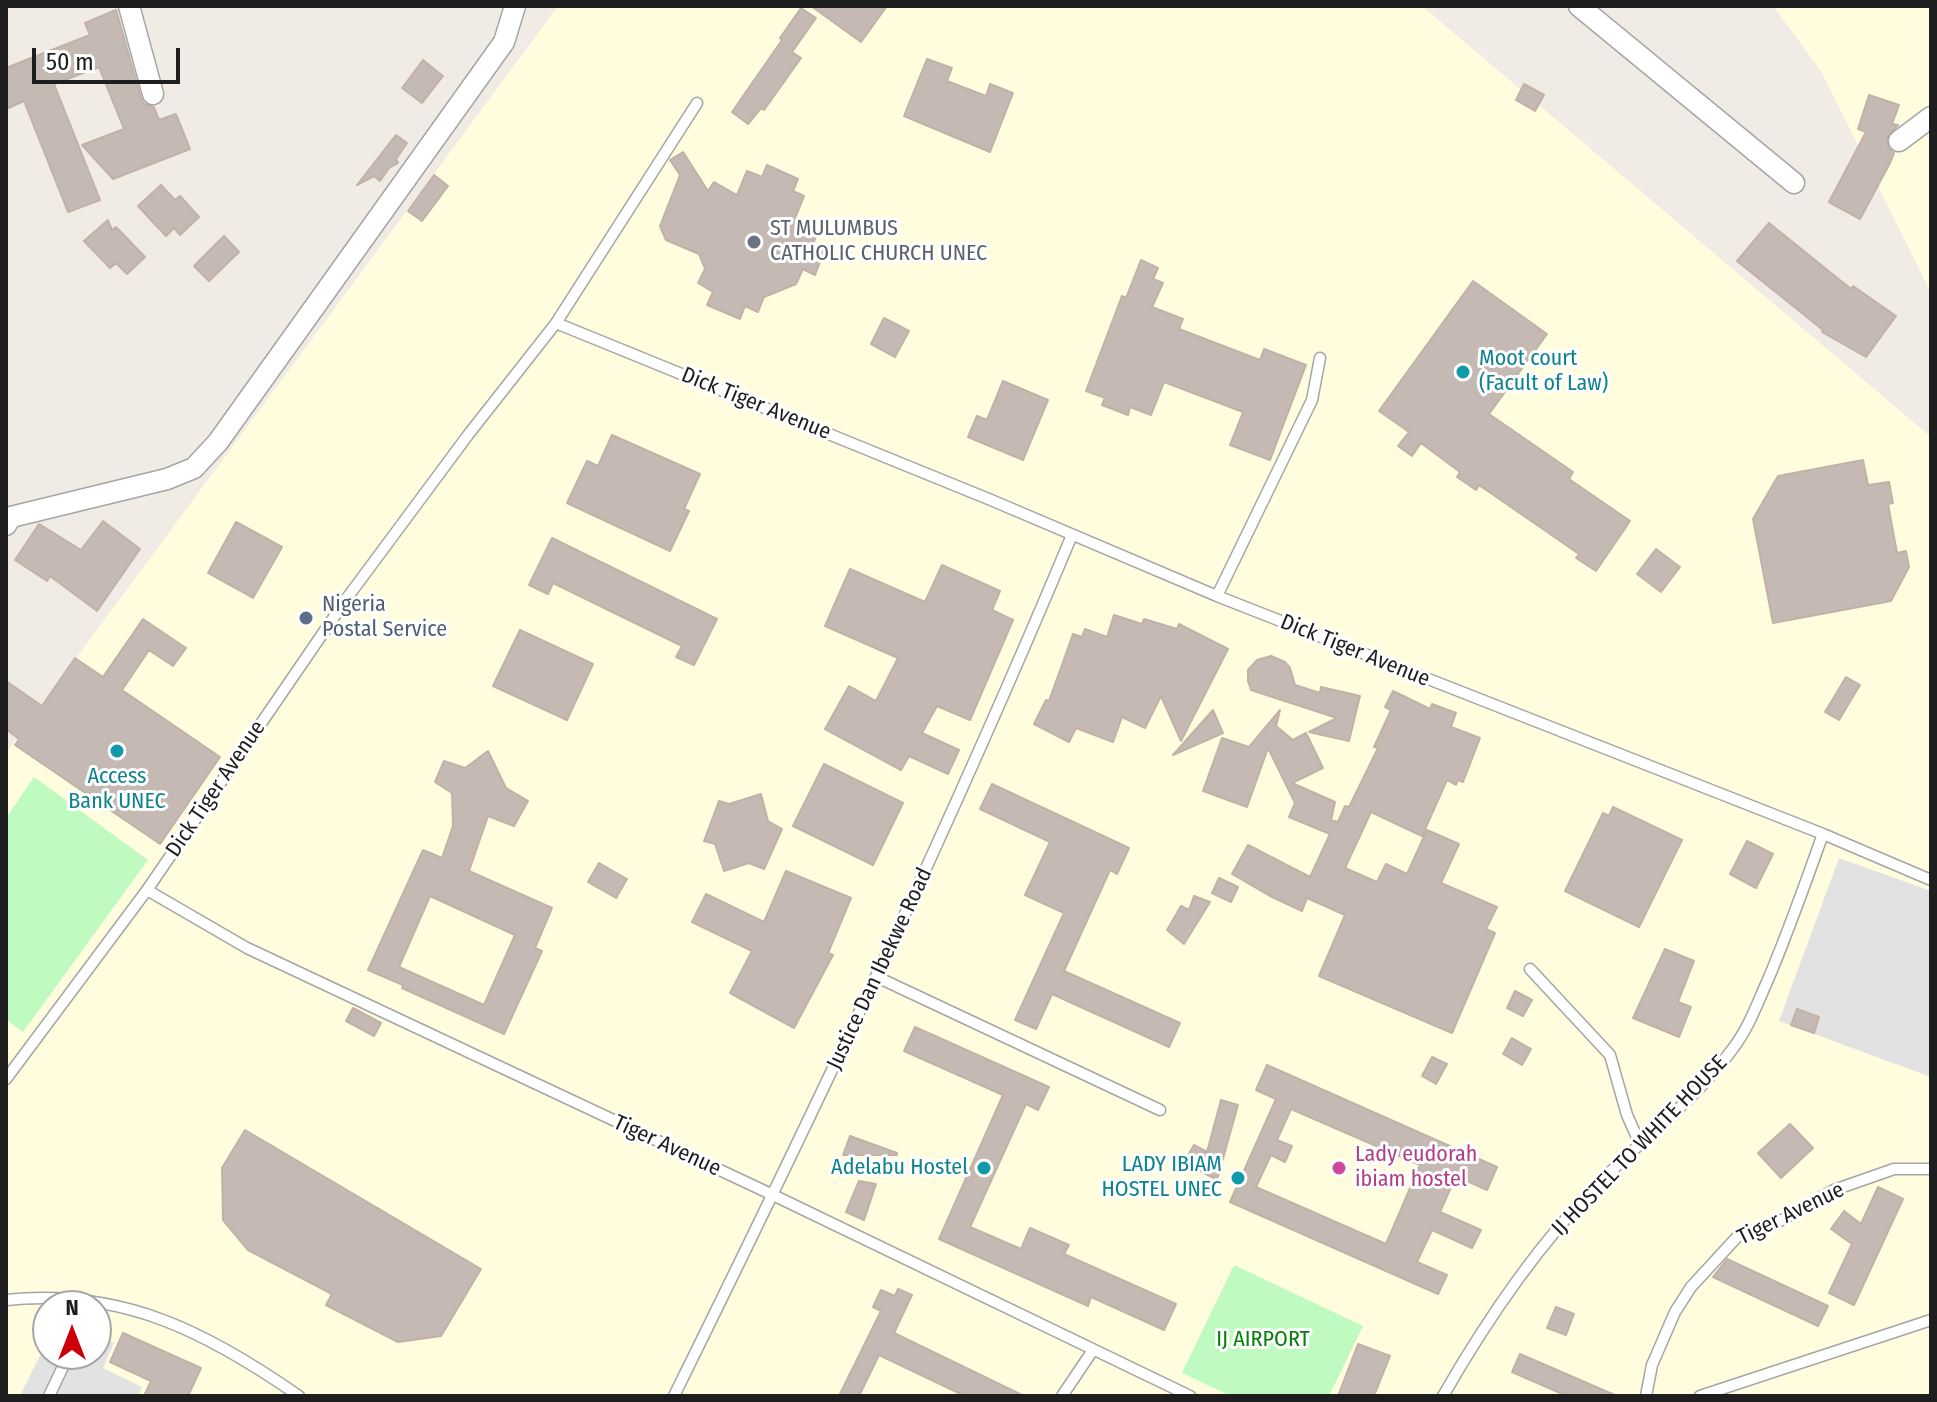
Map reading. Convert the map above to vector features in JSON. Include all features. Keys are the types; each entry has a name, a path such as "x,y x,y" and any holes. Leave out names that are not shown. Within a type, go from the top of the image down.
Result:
{"street":[{"path":"129,6 153,94"},
{"path":"8,517 167,479 194,468 228,430 504,42 515,6"},
{"path":"1579,6 1794,183"},
{"path":"1899,141 1931,117"}],"lane":[{"path":"556,323 697,103"},
{"name":"Dick Tiger Avenue","path":"6,1079 147,890 347,598 556,323 1217,596 1823,834 1931,880"},
{"path":"1217,596 1312,400 1320,358"},
{"name":"Justice Dan Ibekwe Road","path":"674,1396 877,977 995,719 1072,535"},
{"name":"IJ HOSTEL TO WHITE HOUSE","path":"1443,1396 1510,1289 1595,1187 1719,1067 1748,1026 1788,933 1823,834"},
{"name":"Tiger Avenue","path":"147,890 247,948 773,1195 1190,1396"},
{"path":"1530,969 1610,1055 1627,1115 1640,1144"},
{"path":"877,977 1160,1110"},
{"name":"Tiger Avenue","path":"1646,1396 1652,1365 1675,1312 1691,1287 1738,1236 1782,1220 1834,1190 1864,1179 1894,1169 1931,1169"},
{"path":"6,1300 32,1301"},
{"path":"112,1308 162,1317 192,1330 268,1374 299,1396"},
{"path":"1700,1396 1931,1320"},
{"path":"1062,1396 1093,1350"},
{"path":"49,1396 61,1370"}],"shaded area":[{"path":"558,6 1422,6 1931,437 1931,1396 6,1396 6,753"},
{"path":"1773,6 1931,6 1931,293 1821,71"},
{"path":"1839,858 1931,891 1931,1077 1779,1021"},
{"path":"33,1370 107,1370 142,1387 138,1396 20,1396"}],"green space":[{"path":"34,777 148,860 23,1032 6,1019 6,818"},
{"name":"IJ AIRPORT","path":"1234,1265 1363,1326 1329,1396 1231,1396 1182,1373"}],"building":[{"path":"811,6 887,6 861,42"},
{"path":"801,8 816,18 792,52 801,58 764,110 761,108 748,124 732,112"},
{"path":"116,10 144,104 154,107 159,120 176,114 190,149 113,179 82,145 124,129 99,67 54,84 100,200 68,212 24,101 6,109 6,68 90,35 85,23"},
{"path":"927,59 952,68 947,81 986,96 990,84 1013,93 990,152 904,116"},
{"path":"423,60 443,76 422,103 402,88"},
{"path":"1524,84 1544,95 1535,111 1516,100"},
{"path":"1869,95 1899,105 1892,124 1898,125 1887,137 1888,148 1894,153 1890,163 1860,219 1829,202 1866,132 1858,129"},
{"path":"396,135 407,143 396,159 398,163 389,168 380,181 374,176 357,185"},
{"name":"ST MULUMBUS CATHOLIC CHURCH UNEC","path":"683,152 708,191 714,182 737,195 747,171 762,177 767,165 798,179 793,191 804,196 795,218 819,229 813,244 825,249 815,275 803,269 796,284 764,297 758,312 745,306 740,319 707,305 713,292 698,283 705,269 699,254 666,240 660,226 680,175 670,160"},
{"path":"434,175 448,186 422,221 408,211"},
{"path":"161,185 175,200 180,196 199,217 180,235 174,228 166,236 138,206"},
{"path":"108,220 112,230 116,227 145,257 127,274 116,263 110,268 84,241"},
{"path":"1769,223 1851,289 1853,286 1896,316 1866,357 1822,332 1737,261"},
{"path":"224,236 239,252 209,281 194,266"},
{"path":"1141,260 1158,268 1153,279 1163,283 1152,307 1183,319 1179,329 1260,360 1264,349 1306,365 1270,460 1230,445 1243,412 1164,382 1151,415 1130,407 1128,415 1102,405 1105,398 1086,391 1122,296 1126,298"},
{"path":"1473,281 1547,334 1489,414 1573,472 1569,479 1630,521 1596,571 1576,558 1579,554 1479,485 1476,490 1457,477 1460,472 1421,443 1412,456 1398,446 1409,432 1379,411"},
{"path":"884,318 909,331 895,357 871,344"},
{"path":"1003,381 1048,400 1023,460 968,437 977,416 987,420"},
{"path":"612,435 700,474 684,509 689,511 670,551 567,503 587,461 598,466"},
{"path":"1863,460 1868,485 1889,482 1893,503 1888,504 1897,553 1906,551 1909,567 1891,601 1773,623 1753,519 1778,476"},
{"path":"103,521 140,549 97,611 50,576 47,581 15,560 39,524 81,550"},
{"path":"236,522 282,547 253,598 208,573"},
{"path":"552,538 717,619 694,665 676,657 682,646 553,583 548,594 529,585"},
{"path":"1656,549 1680,567 1661,592 1637,574"},
{"path":"942,565 1000,591 992,610 1013,620 970,720 937,706 922,733 959,750 948,774 909,756 901,770 825,729 849,686 876,701 898,658 825,626 850,569 925,602"},
{"path":"1114,615 1142,624 1144,619 1177,629 1179,624 1228,649 1181,741 1161,696 1145,728 1122,717 1113,742 1076,728 1069,742 1034,724 1046,700 1049,701 1073,634 1082,637 1085,629 1107,637"},
{"name":"Access Bank UNEC","path":"143,619 186,648 173,666 149,650 122,690 220,757 160,844 15,745 19,739 6,729 6,681 42,706 75,658 103,677"},
{"path":"520,630 593,664 567,720 493,686"},
{"path":"1271,656 1285,662 1290,668 1295,685 1320,693 1321,687 1360,696 1349,741 1309,732 1337,718 1251,690 1248,670 1257,660"},
{"path":"1846,677 1860,685 1839,720 1825,712"},
{"path":"1393,691 1430,709 1432,704 1456,713 1451,727 1480,738 1463,782 1458,780 1456,785 1447,780 1422,836 1371,812 1345,868 1377,882 1386,864 1407,874 1427,830 1459,844 1441,883 1497,907 1486,929 1495,933 1452,1033 1319,976 1345,915 1307,898 1302,911 1232,874 1248,845 1310,877 1330,834 1289,817 1295,803 1268,748 1247,807 1203,791 1222,738 1249,747 1280,710 1276,726 1293,740 1306,733 1323,768 1292,783 1335,802 1331,820 1338,822 1345,806 1349,807 1378,748 1374,747 1391,710 1385,707"},
{"path":"1213,710 1223,733 1173,755"},
{"path":"488,751 506,788 528,801 514,826 488,816 469,871 552,908 535,948 542,951 504,1034 368,970 423,850 442,858 453,826 452,793 435,782 444,761 465,768","holes":["430,896 515,935 484,1005 399,967"]},
{"path":"824,764 903,803 873,865 793,826"},
{"path":"992,784 1129,848 1117,874 1110,870 1064,971 1180,1023 1169,1047 1052,994 1036,1029 1015,1020 1064,913 1025,895 1050,842 980,809"},
{"path":"761,794 768,821 782,829 764,869 749,863 724,871 715,844 704,841 719,801 729,804"},
{"path":"1613,807 1682,840 1639,927 1565,891 1603,813 1609,816"},
{"path":"1747,841 1773,854 1756,888 1730,874"},
{"path":"599,863 627,879 616,898 588,882"},
{"path":"786,871 851,898 828,953 833,955 794,1028 730,993 752,951 692,922 706,894 764,922"},
{"path":"1219,878 1238,887 1231,902 1212,893"},
{"path":"1194,896 1210,902 1184,944 1167,930 1181,906 1189,910"},
{"path":"1665,949 1694,961 1678,1002 1691,1007 1679,1037 1633,1018"},
{"path":"1515,991 1532,1000 1523,1016 1507,1008"},
{"path":"353,1008 381,1023 374,1036 346,1021"},
{"path":"1797,1009 1819,1017 1814,1033 1791,1025"},
{"name":"Adelabu Hostel","path":"915,1027 1049,1087 1038,1110 1026,1104 970,1227 1021,1249 1030,1228 1069,1245 1064,1254 1176,1304 1164,1330 1091,1297 1088,1306 939,1239 1003,1095 904,1051"},
{"path":"1512,1038 1531,1049 1522,1065 1503,1054"},
{"path":"1432,1057 1447,1064 1436,1084 1422,1076"},
{"name":"LADY IBIAM HOSTEL UNEC","path":"1267,1065 1497,1167 1487,1190 1456,1176 1440,1212 1481,1230 1472,1248 1432,1230 1417,1262 1447,1275 1438,1294 1230,1202 1276,1099 1256,1090","holes":["1291,1109 1420,1165 1386,1244 1256,1187 1271,1155 1285,1162 1292,1146 1277,1140"]},
{"path":"1221,1100 1238,1105 1217,1180 1184,1162 1194,1145 1207,1152"},
{"path":"1790,1124 1813,1148 1781,1178 1758,1153"},
{"path":"245,1130 481,1269 441,1336 398,1342 326,1305 332,1294 248,1250 223,1220 222,1168"},
{"path":"850,1136 897,1153 897,1155 843,1155"},
{"path":"859,1181 876,1184 864,1220 846,1212"},
{"path":"1878,1187 1903,1199 1854,1305 1829,1293 1852,1244 1831,1229 1844,1211 1861,1224"},
{"path":"1727,1259 1828,1306 1818,1326 1713,1277"},
{"path":"898,1289 912,1295 894,1333 1024,1396 965,1396 879,1355 859,1396 839,1396 881,1311 873,1307 881,1290 895,1296"},
{"path":"1556,1307 1574,1314 1566,1335 1547,1328"},
{"path":"123,1333 201,1368 188,1396 144,1396 151,1381 112,1363"},
{"path":"1358,1344 1390,1356 1374,1396 1338,1396"},
{"path":"1520,1354 1617,1396 1567,1396 1512,1372"}],"place":[{"name":"ST MULUMBUS CATHOLIC CHURCH UNEC","path":"754,242"},
{"name":"Moot court (Facult of Law)","path":"1463,372"},
{"name":"Nigeria Postal Service","path":"306,618"},
{"name":"Access Bank UNEC","path":"117,751"},
{"name":"Adelabu Hostel","path":"984,1168"},
{"name":"Lady eudorah ibiam hostel","path":"1339,1168"},
{"name":"LADY IBIAM HOSTEL UNEC","path":"1238,1178"}]}
